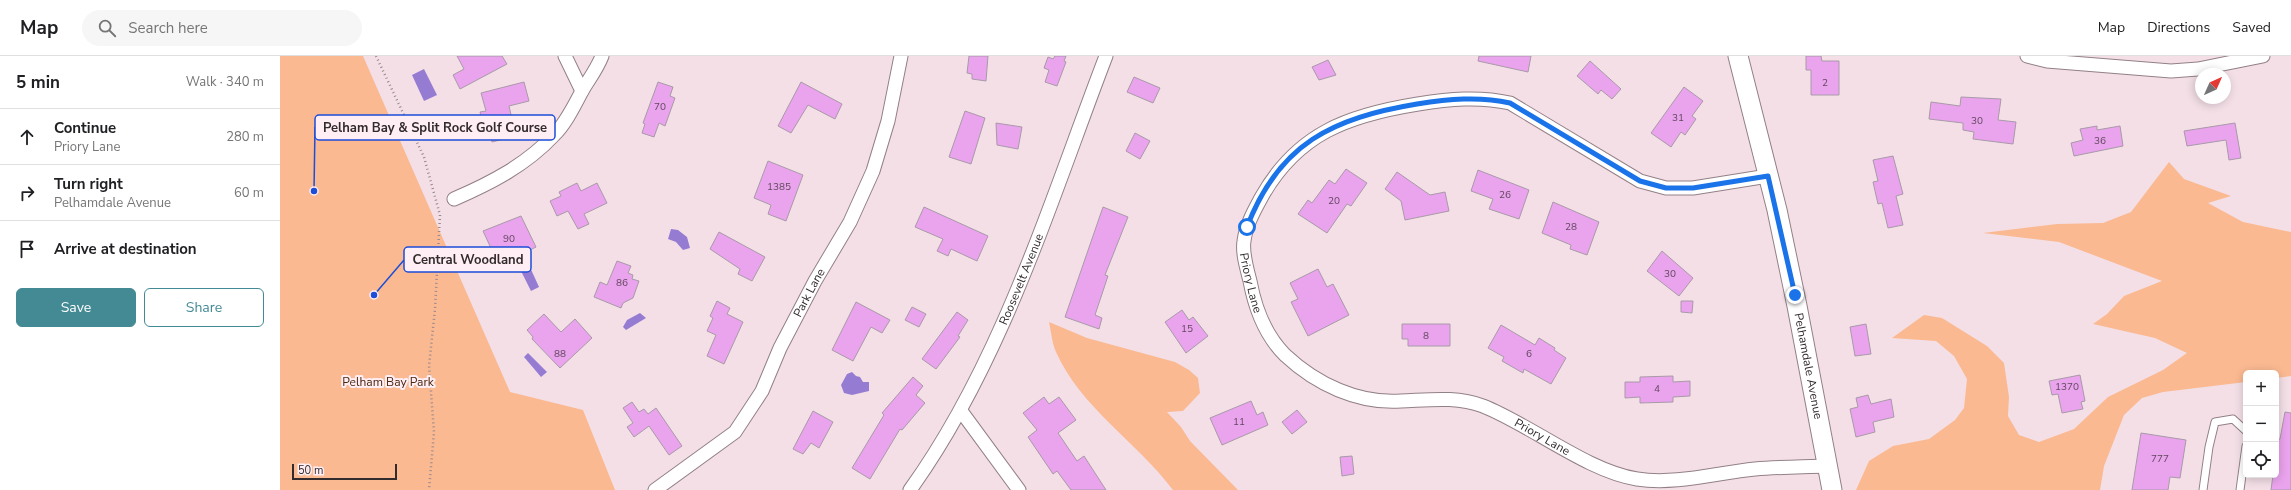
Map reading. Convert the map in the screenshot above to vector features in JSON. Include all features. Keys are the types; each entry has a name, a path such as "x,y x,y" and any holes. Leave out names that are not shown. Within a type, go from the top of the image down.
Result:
{"street":[{"path":"565,56 582,91"},
{"path":"454,199 488,185 518,166 555,134 577,103 582,91 596,71 602,56"},
{"name":"Park Lane","path":"655,490 735,432 762,391 780,348 815,281 850,222 873,170 888,122 901,56"},
{"name":"Roosevelt Avenue","path":"910,490 961,411 1006,318 1106,56"},
{"name":"Pelhamdale Avenue","path":"1738,56 1768,176 1797,306 1832,490"},
{"path":"2027,56 2047,61 2171,71 2198,69 2263,56"},
{"name":"Priory Lane","path":"1768,176 1693,188 1666,188 1640,181 1510,103 1490,98 1459,99 1393,108 1337,124 1322,132 1289,158 1269,184 1252,214 1244,242 1246,264 1256,307 1264,326 1274,342 1285,354 1316,379 1337,390 1360,398 1381,402 1449,399 1466,401 1510,419 1593,463 1636,479 1679,480 1755,469 1827,466"},
{"path":"961,411 1019,490"}],"lane":[{"path":"2203,490 2209,447 2216,422 2233,419 2243,428"},
{"path":"2240,490 2243,468"}],"path":[{"path":"376,56 424,157 440,215 435,309 428,366 434,432 429,490"}],"green space":[{"name":"Pelham Bay Park","path":"280,56 363,56 510,392 583,410 615,490 280,490"},
{"path":"2169,162 2184,179 2231,196 2208,203 2243,222 2291,232 2291,376 2279,378 2279,370 2243,370 2243,382 2163,392 2142,398 2124,415 2104,466 2100,490 1856,490 1869,461 1893,446 1929,439 1955,420 1964,408 1967,379 1954,356 1936,341 1892,338 1924,315 1942,318 1987,346 2004,363 2009,397 2008,416 2019,435 2039,442 2074,429 2108,397 2163,370 2187,353 2155,338 2093,324 2107,314 2124,296 2162,281 2059,242 1983,233 2057,224 2103,223 2131,212"},
{"path":"1049,322 1087,338 1175,362 1189,370 1198,378 1200,393 1183,411 1167,412 1181,427 1190,441 1238,490 1173,490 1159,473 1110,424 1080,390 1067,372 1056,352"}],"shaded area":[{"path":"424,69 437,95 424,101 412,75"},
{"path":"671,229 678,230 687,237 690,248 683,250 676,242 668,239"},
{"path":"529,265 539,287 531,291 520,269"},
{"path":"640,313 646,318 626,330 623,327 627,320"},
{"path":"528,353 547,372 541,377 524,357"},
{"path":"852,372 856,376 860,377 863,382 869,382 869,391 852,395 844,393 841,385 847,374"}],"building":[{"path":"457,56 502,56 507,64 460,89 453,75 464,69"},
{"path":"969,56 988,56 986,81 972,79 972,74 967,73"},
{"path":"1055,56 1066,56 1064,61 1066,62 1057,86 1045,82 1049,70 1044,68 1048,57 1053,59"},
{"path":"1479,56 1531,56 1528,72 1478,61"},
{"path":"1806,56 1821,56 1822,61 1839,61 1839,95 1811,95 1811,70 1806,70"},
{"path":"1328,60 1336,75 1319,80 1312,67"},
{"path":"1590,61 1621,89 1612,99 1601,90 1598,94 1577,76"},
{"path":"1134,77 1160,88 1153,103 1127,92"},
{"path":"524,82 529,101 509,106 516,136 492,142 488,126 484,127 480,112 486,111 481,93"},
{"path":"658,82 673,87 670,96 675,98 665,126 659,123 654,137 642,133 645,124 643,123"},
{"path":"801,82 842,104 835,119 808,105 791,133 778,126"},
{"path":"1684,87 1703,101 1692,116 1696,119 1685,135 1681,132 1671,147 1651,133"},
{"path":"1961,97 2001,99 1998,120 2016,122 2013,144 1973,139 1974,132 1963,130 1963,123 1929,119 1931,102 1960,106"},
{"path":"965,111 985,118 971,164 949,157"},
{"path":"996,123 1022,127 1018,149 997,145"},
{"path":"2235,123 2241,158 2229,160 2226,140 2187,146 2184,131"},
{"path":"2097,126 2097,130 2120,126 2123,146 2074,156 2071,143 2083,140 2080,129"},
{"path":"1135,133 1150,141 1140,159 1126,151"},
{"path":"1893,156 1903,194 1896,196 1903,225 1888,228 1882,203 1878,204 1873,182 1878,181 1873,160"},
{"path":"768,161 803,175 786,221 768,214 771,205 754,198"},
{"path":"1346,169 1367,183 1351,206 1347,204 1327,233 1298,214 1308,200 1312,203 1329,180 1335,184"},
{"path":"1478,170 1529,190 1519,219 1489,209 1493,199 1471,191"},
{"path":"1397,172 1430,195 1445,192 1449,211 1405,220 1401,201 1385,189"},
{"path":"577,183 581,191 597,183 607,203 584,214 589,224 578,229 568,211 557,216 550,201 561,196 559,192"},
{"path":"1553,202 1599,222 1587,255 1570,249 1571,245 1542,233"},
{"path":"924,207 988,236 977,261 951,249 948,256 937,251 943,239 915,227"},
{"path":"1103,207 1128,217 1105,275 1108,276 1095,315 1102,318 1099,329 1065,317"},
{"path":"521,216 536,247 524,253 521,247 496,259 483,231"},
{"path":"719,232 765,257 752,281 738,274 740,269 710,249"},
{"path":"1662,251 1693,278 1679,296 1647,271"},
{"path":"617,261 631,266 628,273 633,275 632,279 639,281 633,298 623,303 621,308 594,297 600,282 607,285"},
{"path":"1318,269 1327,287 1333,284 1349,315 1308,336 1291,302 1298,299 1290,283"},
{"path":"717,301 730,308 727,314 743,322 724,364 707,356 716,335 707,331 713,318 710,316"},
{"path":"1681,301 1693,301 1692,313 1681,312"},
{"path":"856,302 890,320 882,333 871,327 853,361 832,350"},
{"path":"912,307 926,314 919,327 905,320"},
{"path":"1182,310 1189,320 1193,317 1208,336 1186,353 1165,322"},
{"path":"957,312 968,320 958,336 960,337 936,369 922,359"},
{"path":"544,314 561,332 575,319 592,338 560,368 532,339 533,337 527,330"},
{"path":"1402,324 1450,324 1450,346 1408,346 1408,339 1402,339"},
{"path":"1866,324 1871,354 1855,356 1850,327"},
{"path":"1501,325 1535,345 1539,338 1555,348 1554,350 1566,358 1551,384 1524,369 1523,373 1502,361 1504,357 1488,348"},
{"path":"2080,375 2085,401 2081,402 2083,409 2062,413 2058,394 2052,395 2049,381"},
{"path":"1673,376 1673,382 1690,381 1690,396 1673,397 1673,402 1640,403 1640,397 1625,398 1625,382 1640,382 1640,377"},
{"path":"913,377 923,386 916,395 925,403 902,430 900,429 870,479 852,468 884,415 882,413"},
{"path":"1868,395 1871,404 1891,399 1894,417 1873,422 1875,432 1856,437 1850,409 1858,407 1856,398"},
{"path":"1044,397 1049,404 1059,397 1076,420 1058,433 1077,461 1084,456 1106,490 1071,490 1057,471 1053,474 1028,437 1037,430 1023,413"},
{"path":"1251,401 1257,415 1263,412 1268,425 1222,445 1210,418"},
{"path":"632,402 639,412 644,409 648,414 656,408 682,446 669,455 649,426 634,437 627,427 633,423 623,408"},
{"path":"1297,410 1307,422 1292,434 1282,422"},
{"path":"813,411 833,422 819,448 811,443 803,454 793,449"},
{"path":"2285,412 2291,413 2291,490 2271,490 2273,478 2279,478 2280,439"},
{"path":"2141,433 2186,440 2180,478 2170,477 2168,490 2132,490"},
{"path":"1352,456 1354,474 1342,476 1340,457"}],"place":[{"name":"Pelham Bay & Split Rock Golf Course","path":"314,191"},
{"name":"Central Woodland","path":"374,295"}],"route":[{"path":"1247,227 1252,214 1269,184 1289,158 1322,132 1337,124 1386,109 1428,102 1490,98 1510,103 1640,181 1666,188 1693,188 1768,176 1777,210 1795,295"}]}
